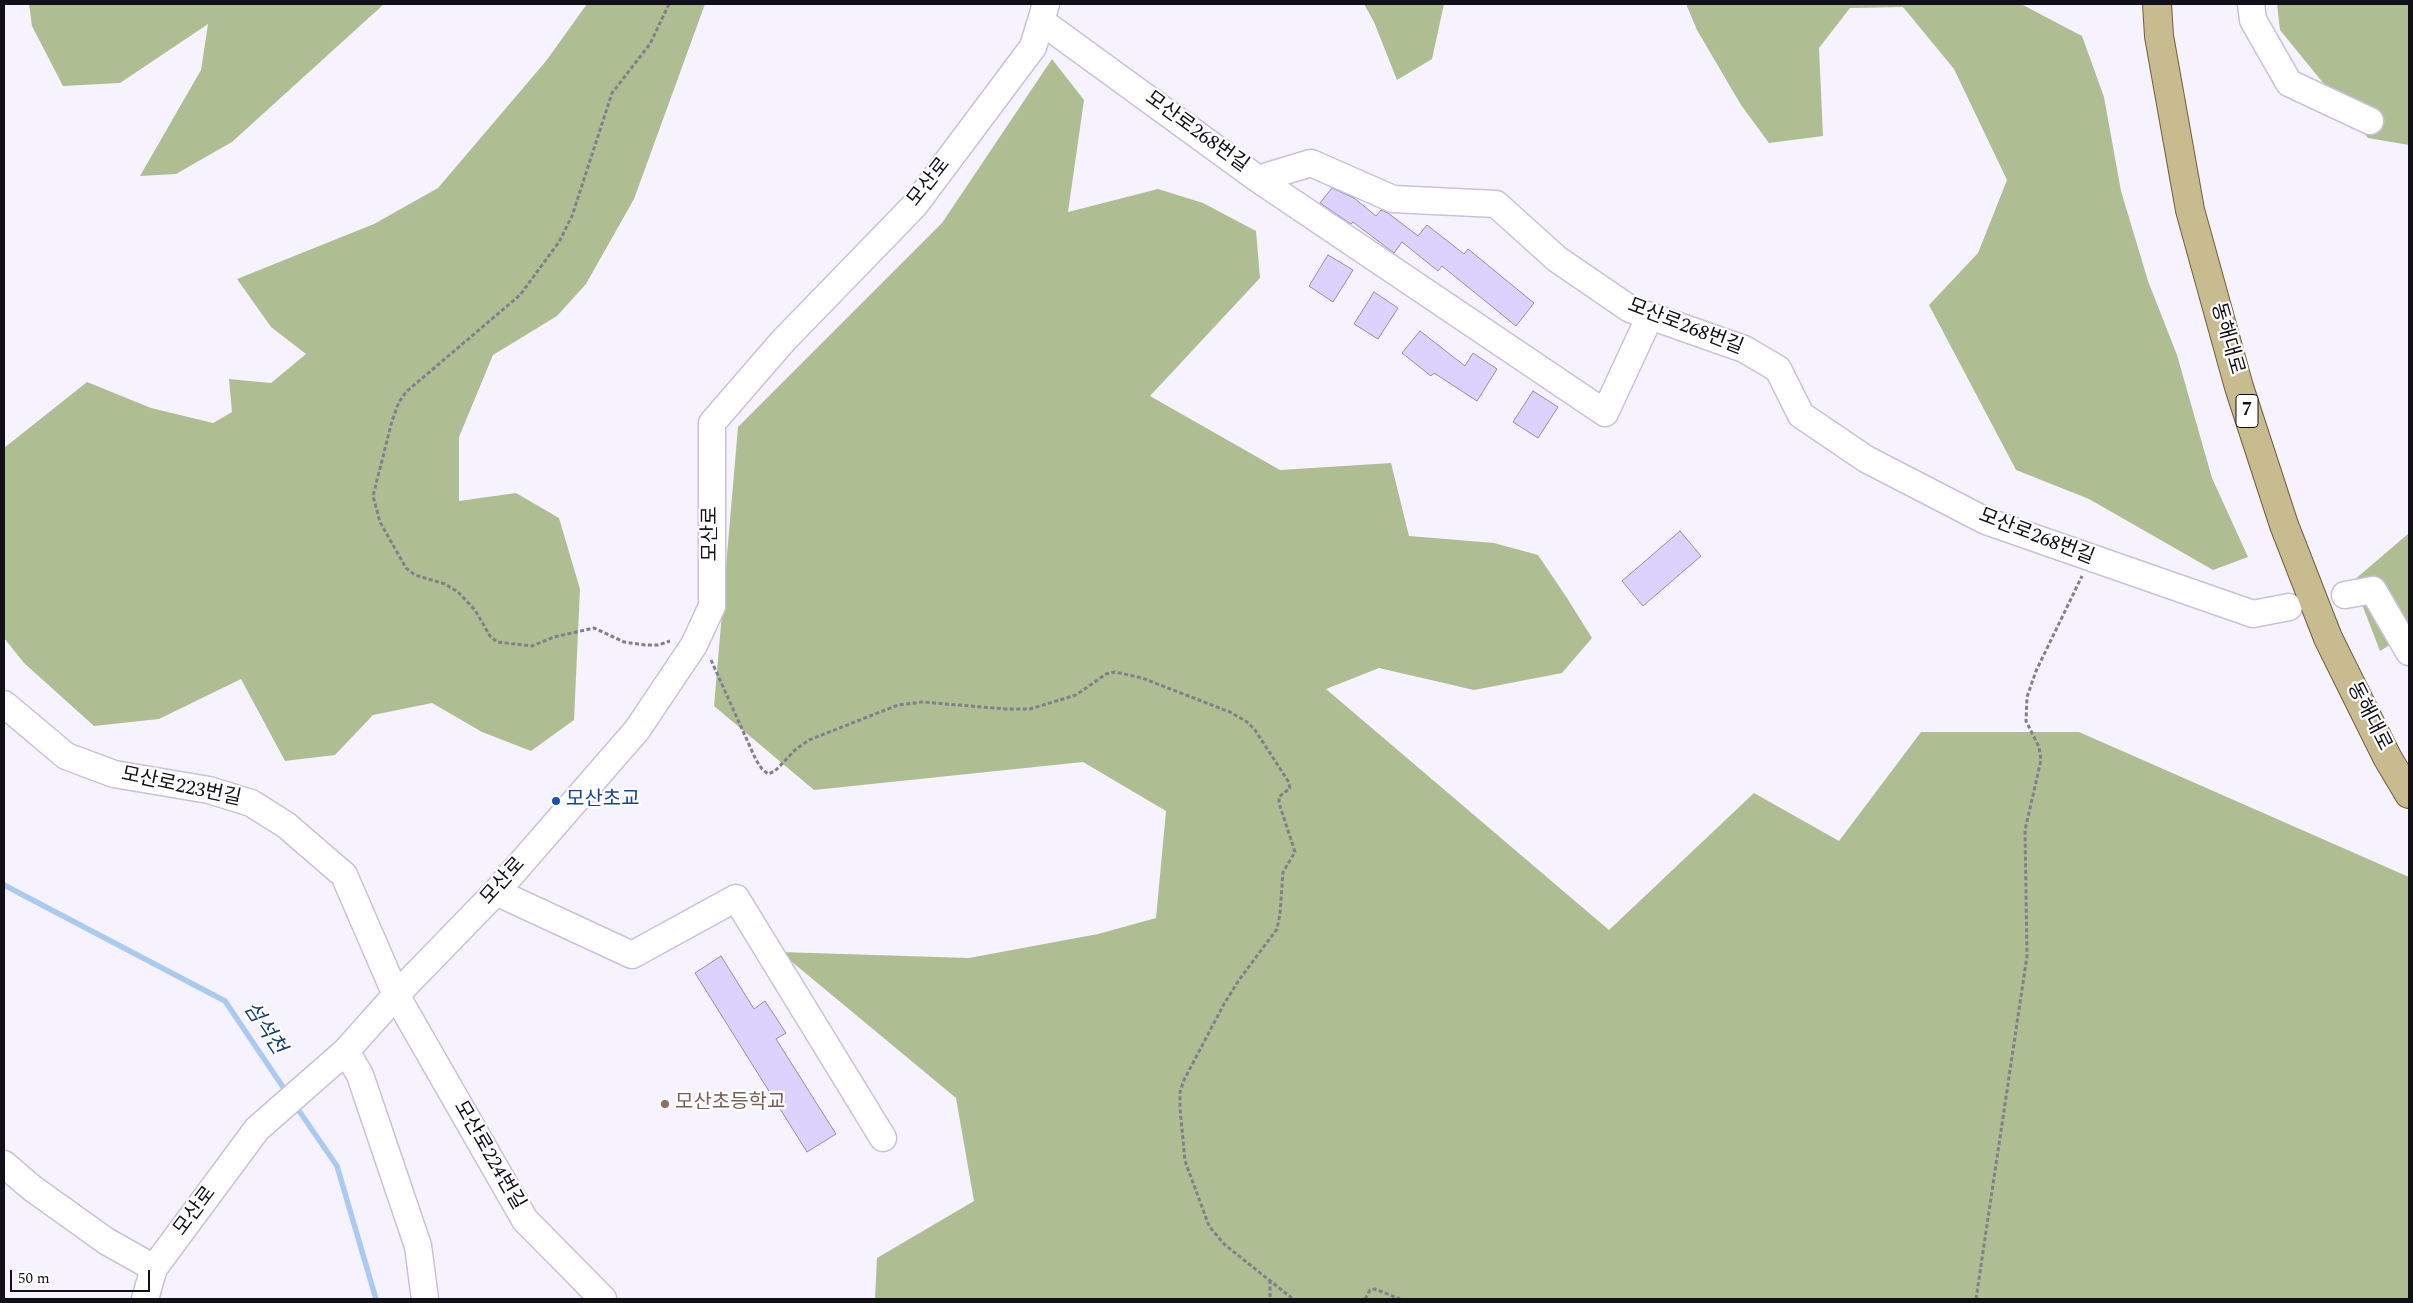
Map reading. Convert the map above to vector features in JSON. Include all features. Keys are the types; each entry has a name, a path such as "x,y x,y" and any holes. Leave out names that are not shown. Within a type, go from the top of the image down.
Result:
{"main road":[{"name":"동해대로","path":"2157,4 2159,36 2190,210 2240,387 2281,516 2328,638 2387,757 2409,794"}],"street":[{"path":"2251,4 2253,20 2288,83 2370,121"},
{"name":"모산로","path":"145,1299 154,1268 258,1129 346,1051 396,995 496,892 637,730 694,645 712,606 712,423 783,341 914,206 1033,47 1043,12"},
{"name":"모산로268번길","path":"1043,12 1258,179 1311,163 1393,199 1496,204 1557,259 1630,310 1744,349 1778,369 1801,414 1866,459 1986,521 2090,559 2253,614 2289,607"},
{"path":"1258,179 1605,413 1650,316"},
{"path":"2345,595 2373,590 2409,652"},
{"name":"모산로223번길","path":"4,704 66,756 114,774 209,790 251,803 286,825 344,875 396,995"},
{"path":"496,892 632,955 736,898 884,1138"},
{"name":"모산로224번길","path":"396,995 525,1220 603,1299"},
{"path":"346,1051 360,1075 418,1246 425,1299"},
{"path":"4,1164 32,1188 106,1240 154,1268"}],"path":[{"path":"669,4 650,44 612,93 564,235 520,295 406,392 399,402 372,496 380,522 406,568 415,575 445,584 458,592 475,610 490,636 497,642 532,646 554,637 594,628 613,638 631,643 658,645 674,640 694,645 707,652 756,760 768,774 775,771 796,749 809,740 898,705 922,702 1006,709 1030,709 1076,696 1106,674 1116,672 1142,678 1230,712 1247,722 1255,730 1288,781 1290,788 1280,798 1279,803 1295,852 1282,872 1280,914 1277,929 1239,980 1224,1004 1184,1080 1180,1092 1180,1108 1185,1162 1209,1226 1224,1244 1293,1299"},
{"path":"1976,1299 2026,956 2025,830 2041,760 2039,747 2026,721 2027,697 2036,671 2090,559"},
{"path":"1270,1279 1270,1299"},
{"path":"1364,1299 1370,1290 1374,1289 1400,1299"}],"green space":[{"path":"29,4 384,4 232,142 176,174 140,176 201,70 208,24 120,83 63,86 32,26"},
{"path":"587,4 705,4 634,199 586,284 557,316 493,355 459,437 459,501 516,493 559,518 580,589 574,720 531,751 482,732 432,703 373,715 335,755 285,761 241,679 159,719 94,726 24,663 4,638 4,448 87,382 151,408 213,423 232,412 229,379 271,383 306,354 271,327 237,279 374,224 438,188 546,61"},
{"path":"1364,4 1444,4 1432,59 1397,80 1374,22"},
{"path":"1686,4 2021,4 2082,36 2104,97 2121,191 2148,281 2177,355 2212,478 2248,557 2213,570 2089,499 2016,470 1929,305 1978,253 2007,180 1954,69 1903,7 1850,8 1819,48 1823,136 1769,143 1741,105 1697,30"},
{"path":"2277,4 2409,4 2409,145 2368,138 2280,30"},
{"path":"1052,59 1084,100 1068,212 1158,189 1203,203 1256,231 1260,278 1150,396 1280,470 1391,463 1409,536 1494,543 1538,555 1567,598 1592,638 1562,673 1474,690 1379,668 1326,689 1609,930 1754,793 1839,841 1921,732 2079,732 2409,877 2409,1299 875,1299 877,1258 974,1201 956,1098 780,952 969,958 1098,934 1156,918 1166,811 1083,762 814,790 714,706 738,427 942,223"},
{"path":"2409,533 2409,633 2380,651 2353,581"}],"building":[{"path":"1332,188 1354,198 1376,216 1381,210 1388,213 1418,236 1427,225 1464,254 1468,249 1534,303 1516,326 1442,266 1438,271 1402,242 1394,253 1353,222 1351,224 1320,203"},
{"path":"1328,255 1353,270 1333,302 1309,286"},
{"path":"1374,292 1398,308 1378,339 1354,324"},
{"path":"1420,331 1465,366 1473,353 1497,369 1477,401 1434,373 1431,376 1402,353"},
{"path":"1533,391 1558,407 1538,438 1513,422"},
{"path":"1680,531 1701,556 1643,606 1622,581"},
{"path":"721,956 754,1009 765,1001 786,1033 776,1039 836,1134 807,1152 695,973"}],"waterway":[{"name":"섬석천","path":"4,885 225,1001 287,1093"},
{"name":"섬석천","path":"295,1105 337,1166 376,1299"}],"place":[{"name":"모산초교","path":"556,801"},
{"name":"모산초등학교","path":"665,1104"}]}
